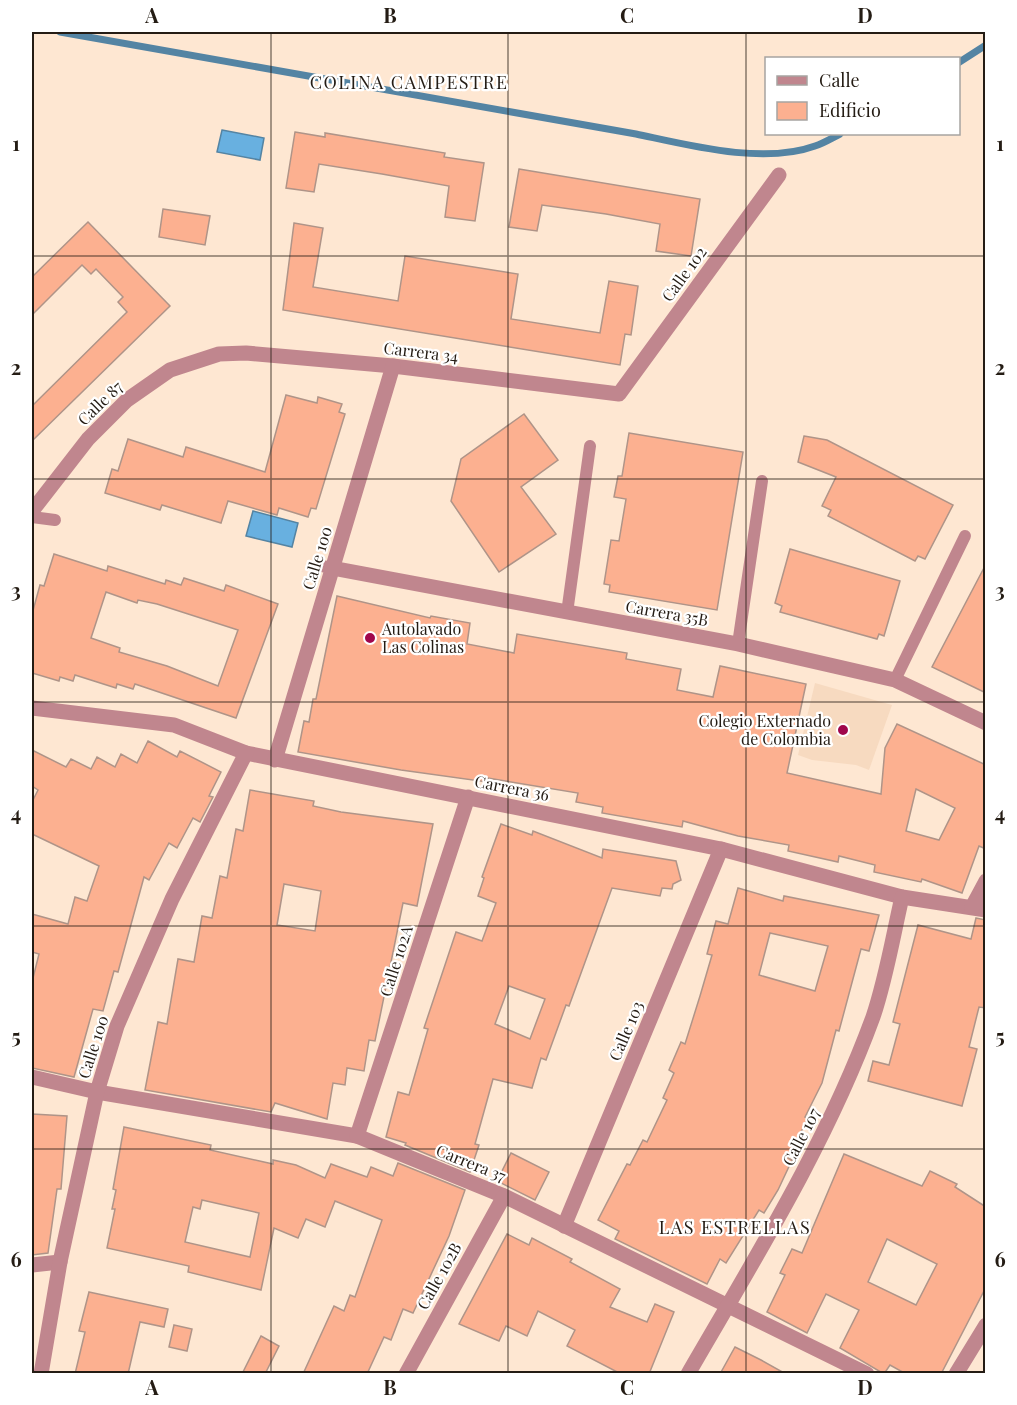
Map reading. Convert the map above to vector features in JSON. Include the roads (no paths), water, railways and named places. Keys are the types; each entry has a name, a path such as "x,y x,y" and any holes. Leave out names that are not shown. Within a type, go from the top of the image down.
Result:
{"street":[{"name":"Calle 102","path":"618,394 779,175"},
{"name":"Carrera 34","path":"219,354 246,353 393,366 618,394"},
{"name":"Calle 87","path":"32,511 88,439 127,400 170,370 219,354"},
{"name":"Calle 100","path":"275,760 325,566 393,366"},
{"name":"Carrera 35B","path":"325,566 738,644 895,680 986,723"},
{"name":"Carrera 36","path":"32,708 174,725 246,753 275,760 721,849 903,897 979,909"},
{"name":"Calle 100","path":"41,1374 60,1262 97,1092 117,1026 172,899 246,753"},
{"name":"Calle 102A","path":"357,1136 468,798"},
{"name":"Calle 103","path":"564,1226 721,849"},
{"path":"979,909 986,881"},
{"name":"Calle 107","path":"688,1374 799,1181 836,1107 873,1015 903,897"},
{"name":"Carrera 37","path":"32,1077 97,1092 357,1136 504,1196 867,1374"},
{"name":"Calle 102B","path":"406,1374 504,1196"},
{"path":"32,1264 60,1262"},
{"path":"956,1374 986,1325"}],"lane":[{"path":"567,613 590,446"},
{"path":"738,644 762,481"},
{"path":"32,517 55,520"},
{"path":"895,680 965,536"}],"water":[{"path":"222,130 264,138 260,160 217,152"},
{"path":"253,511 298,523 292,547 246,536"}],"waterway":[{"path":"60,32 636,134 702,148 772,154 818,145 838,135"},
{"path":"960,62 986,45"}],"place":[{"name":"Autolavado Las Colinas","path":"370,638"},
{"name":"Colegio Externado de Colombia","path":"843,730"}],"district":[{"name":"COLINA CAMPESTRE","path":"409,83"},
{"name":"LAS ESTRELLAS","path":"735,1228"}]}
